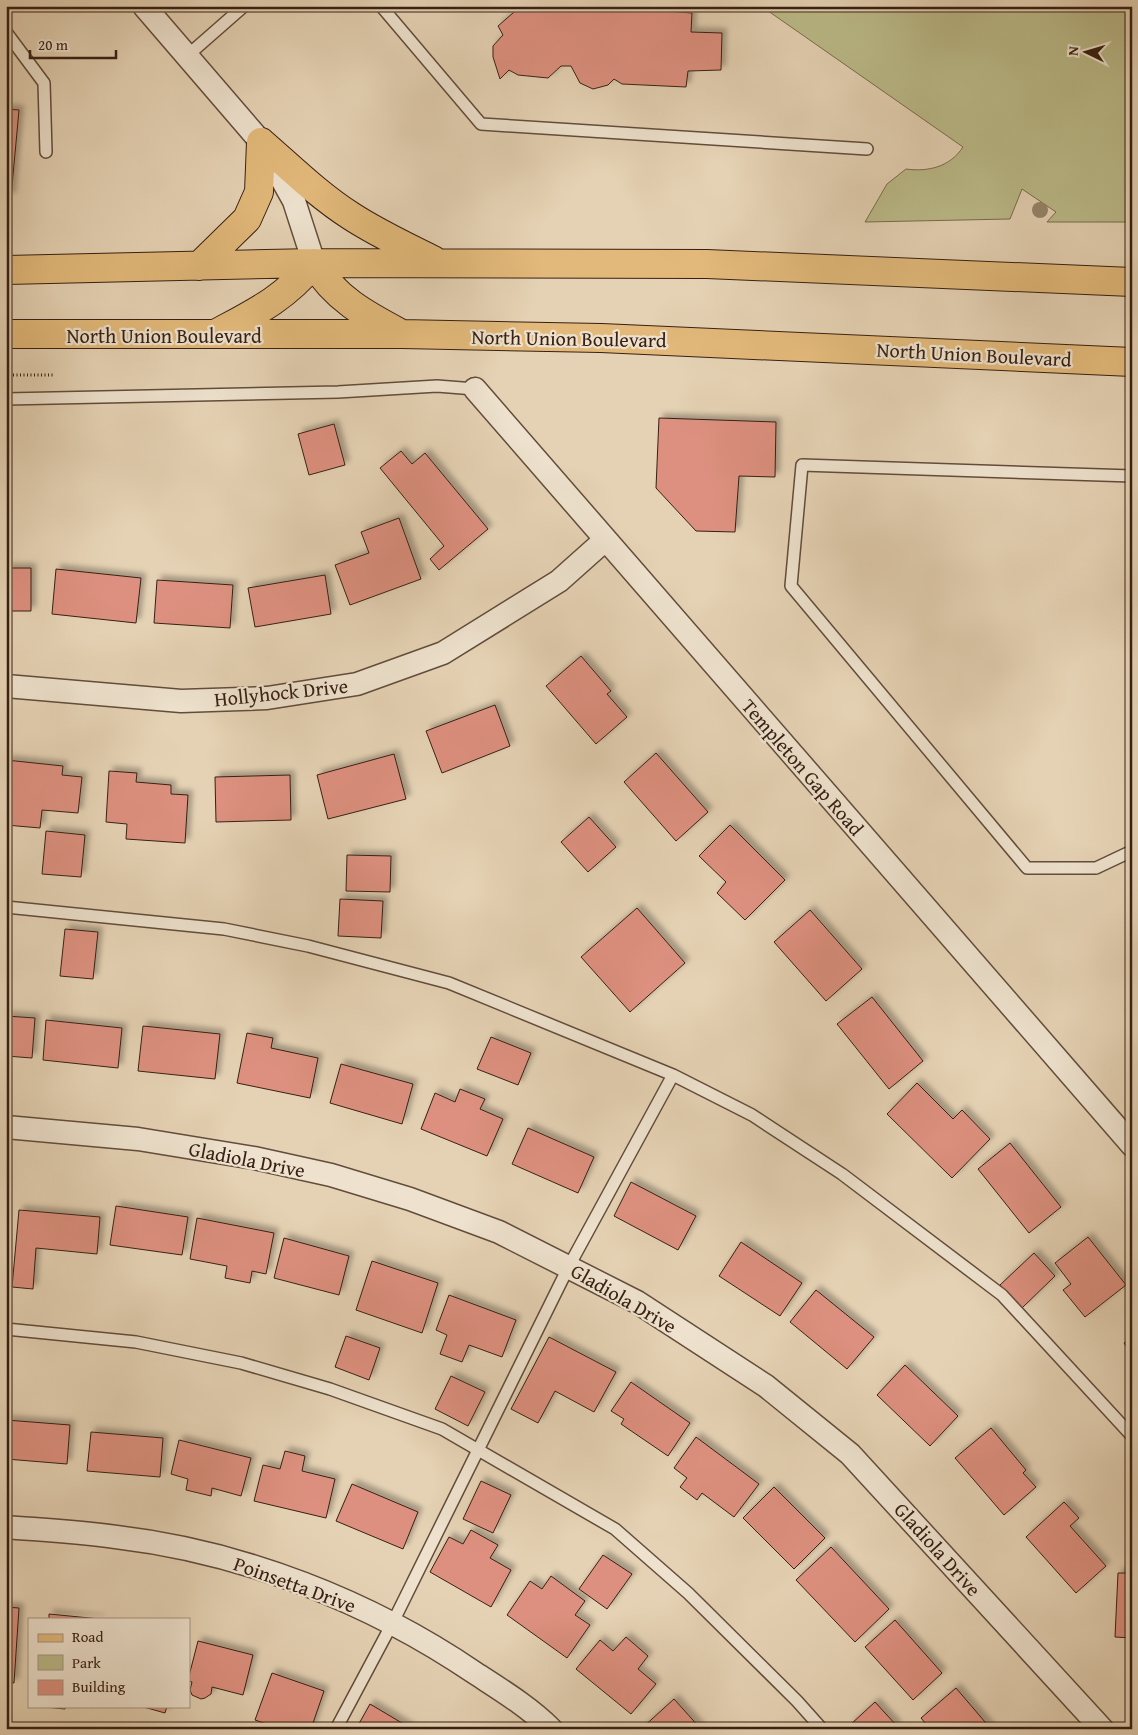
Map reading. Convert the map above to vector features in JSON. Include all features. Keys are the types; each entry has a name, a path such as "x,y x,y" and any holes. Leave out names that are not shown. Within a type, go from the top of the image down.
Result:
{"main road":[{"path":"261,142 324,197 350,216 438,263"},
{"path":"198,266 247,219 259,192 261,142"},
{"path":"314,262 327,282 342,298 360,312 402,334"},
{"path":"212,335 279,298 300,279 314,262"},
{"path":"6,270 314,262 707,264 1132,282"},
{"name":"North Union Boulevard","path":"6,334 402,334 704,341 1132,362"}],"street":[{"path":"144,6 261,142 294,201 314,262"},
{"name":"Templeton Gap Road","path":"474,389 1132,1144"},
{"name":"Hollyhock Drive","path":"6,686 181,701 267,698 357,684 443,653 559,581 605,540"},
{"name":"Gladiola Drive","path":"6,1127 138,1139 254,1158 331,1175 410,1199 499,1232 637,1302 766,1386 850,1454 1102,1729"},
{"name":"Poinsetta Drive","path":"6,1527 117,1537 193,1550 263,1569 392,1622 467,1667 551,1729"}],"lane":[{"path":"187,56 244,6"},
{"path":"382,6 481,124 868,149"},
{"path":"6,32 44,83 46,152"},
{"path":"6,399 338,392 437,386 474,389"},
{"path":"1132,476 802,465 791,586 1027,868 1096,868 1132,851"},
{"path":"6,907 224,929 308,946 449,983 673,1075 752,1115 842,1174 1002,1295 1132,1436"},
{"path":"336,1729 392,1622 569,1266 673,1075"},
{"path":"6,1329 136,1342 241,1363 330,1389 442,1429 615,1529 688,1593 797,1701 822,1729"}],"green space":[{"path":"761,6 1132,6 1132,222 1047,222 1056,212 1022,189 1010,219 865,222 887,184 906,169 922,170 938,167 952,159 963,147"}],"building":[{"path":"521,6 640,6 640,9 692,13 691,32 722,33 721,70 688,71 686,87 622,84 614,79 608,85 593,89 580,83 571,66 561,66 548,78 518,75 509,70 500,79 493,57 493,46 503,35 498,26"},
{"path":"6,109 19,110 11,197 6,196"},
{"path":"659,418 776,422 775,477 739,476 735,532 696,531 656,488"},
{"path":"334,424 345,465 309,475 298,434"},
{"path":"401,451 412,464 425,453 488,529 439,570 430,559 444,546 380,468"},
{"path":"399,518 421,579 350,605 335,565 369,553 361,532"},
{"path":"6,568 31,568 31,611 6,611"},
{"path":"56,569 141,578 136,623 52,614"},
{"path":"325,575 331,614 255,627 248,588"},
{"path":"157,580 233,585 230,628 154,623"},
{"path":"581,656 611,691 607,694 627,717 596,744 546,686"},
{"path":"495,705 510,746 442,773 426,731"},
{"path":"656,753 708,812 676,841 624,782"},
{"path":"394,754 406,799 328,819 317,775"},
{"path":"6,760 63,766 62,775 82,777 78,813 42,810 40,828 6,825"},
{"path":"109,771 137,773 136,782 171,785 171,794 188,795 185,843 126,839 127,824 106,822"},
{"path":"290,775 291,820 216,822 215,777"},
{"path":"589,817 616,847 588,872 561,842"},
{"path":"730,825 785,880 745,920 717,893 726,882 699,856"},
{"path":"46,831 85,835 81,877 42,874"},
{"path":"347,855 391,856 390,892 346,891"},
{"path":"340,899 383,901 381,938 338,936"},
{"path":"637,908 685,963 630,1012 581,957"},
{"path":"810,910 862,969 826,1001 774,942"},
{"path":"65,929 98,932 93,979 60,976"},
{"path":"872,997 923,1061 889,1089 837,1024"},
{"path":"6,1016 35,1018 32,1058 6,1056"},
{"path":"46,1020 122,1028 118,1068 43,1060"},
{"path":"143,1026 220,1034 215,1079 138,1071"},
{"path":"247,1033 273,1038 271,1048 318,1058 310,1098 237,1083"},
{"path":"491,1037 531,1053 518,1085 477,1069"},
{"path":"341,1064 413,1084 402,1124 330,1103"},
{"path":"917,1083 953,1119 962,1110 990,1139 952,1178 887,1114"},
{"path":"460,1089 485,1099 480,1109 503,1119 487,1156 421,1129 435,1093 455,1102"},
{"path":"528,1128 594,1157 578,1193 512,1164"},
{"path":"1010,1143 1061,1207 1029,1233 978,1169"},
{"path":"631,1182 696,1216 678,1250 614,1216"},
{"path":"116,1206 188,1217 182,1255 110,1245"},
{"path":"19,1210 100,1217 97,1254 36,1248 33,1289 12,1287"},
{"path":"197,1218 274,1233 266,1274 252,1271 250,1283 225,1278 227,1266 190,1259"},
{"path":"1088,1237 1126,1285 1085,1317 1063,1290 1071,1284 1055,1263"},
{"path":"284,1238 349,1256 339,1295 274,1278"},
{"path":"741,1242 802,1283 780,1316 719,1276"},
{"path":"1034,1253 1055,1276 1022,1308 1000,1285"},
{"path":"372,1261 438,1283 422,1333 356,1310"},
{"path":"816,1290 874,1337 847,1369 790,1322"},
{"path":"449,1295 516,1320 502,1357 469,1345 462,1362 440,1354 447,1335 436,1330"},
{"path":"346,1336 380,1348 369,1380 335,1367"},
{"path":"549,1337 616,1372 594,1412 555,1391 538,1423 511,1409"},
{"path":"1132,1338 1132,1355 1124,1343"},
{"path":"905,1365 958,1416 930,1446 877,1395"},
{"path":"451,1376 485,1392 468,1426 435,1409"},
{"path":"631,1382 690,1423 668,1456 621,1424 624,1419 611,1411"},
{"path":"6,1420 70,1425 67,1464 6,1459"},
{"path":"991,1428 1026,1470 1023,1473 1036,1487 1004,1515 955,1458"},
{"path":"91,1432 163,1438 160,1477 87,1471"},
{"path":"696,1437 759,1484 734,1517 702,1493 697,1500 680,1487 687,1478 674,1468"},
{"path":"179,1440 251,1458 241,1496 212,1488 211,1496 186,1490 188,1479 171,1474"},
{"path":"285,1451 305,1456 302,1471 335,1479 326,1518 254,1501 263,1465 280,1469"},
{"path":"481,1481 511,1495 493,1533 463,1519"},
{"path":"352,1484 418,1512 403,1549 336,1521"},
{"path":"774,1487 825,1538 794,1569 743,1518"},
{"path":"1064,1502 1079,1518 1070,1526 1106,1566 1076,1593 1026,1537"},
{"path":"471,1530 498,1545 490,1558 511,1570 491,1607 430,1572 449,1537 463,1544"},
{"path":"831,1547 889,1609 855,1642 796,1580"},
{"path":"603,1555 632,1574 607,1609 579,1589"},
{"path":"1118,1573 1132,1573 1132,1638 1115,1637"},
{"path":"551,1576 585,1601 575,1615 590,1625 567,1658 507,1615 530,1581 542,1589"},
{"path":"6,1607 19,1608 14,1683 6,1682"},
{"path":"49,1614 90,1618 49,1618"},
{"path":"895,1620 942,1673 913,1700 865,1647"},
{"path":"626,1637 648,1656 638,1669 656,1684 631,1714 576,1669 600,1640 613,1651"},
{"path":"198,1641 253,1655 243,1695 212,1687 211,1694 201,1699 192,1695 190,1690 192,1682 190,1681 190,1672"},
{"path":"272,1673 324,1691 311,1729 281,1729 255,1720"},
{"path":"956,1688 991,1729 930,1729 921,1718"},
{"path":"674,1699 701,1729 641,1729"},
{"path":"875,1702 897,1726 894,1729 853,1729 850,1725"},
{"path":"370,1704 412,1729 356,1729"},
{"path":"147,1708 166,1708 165,1713"}]}
